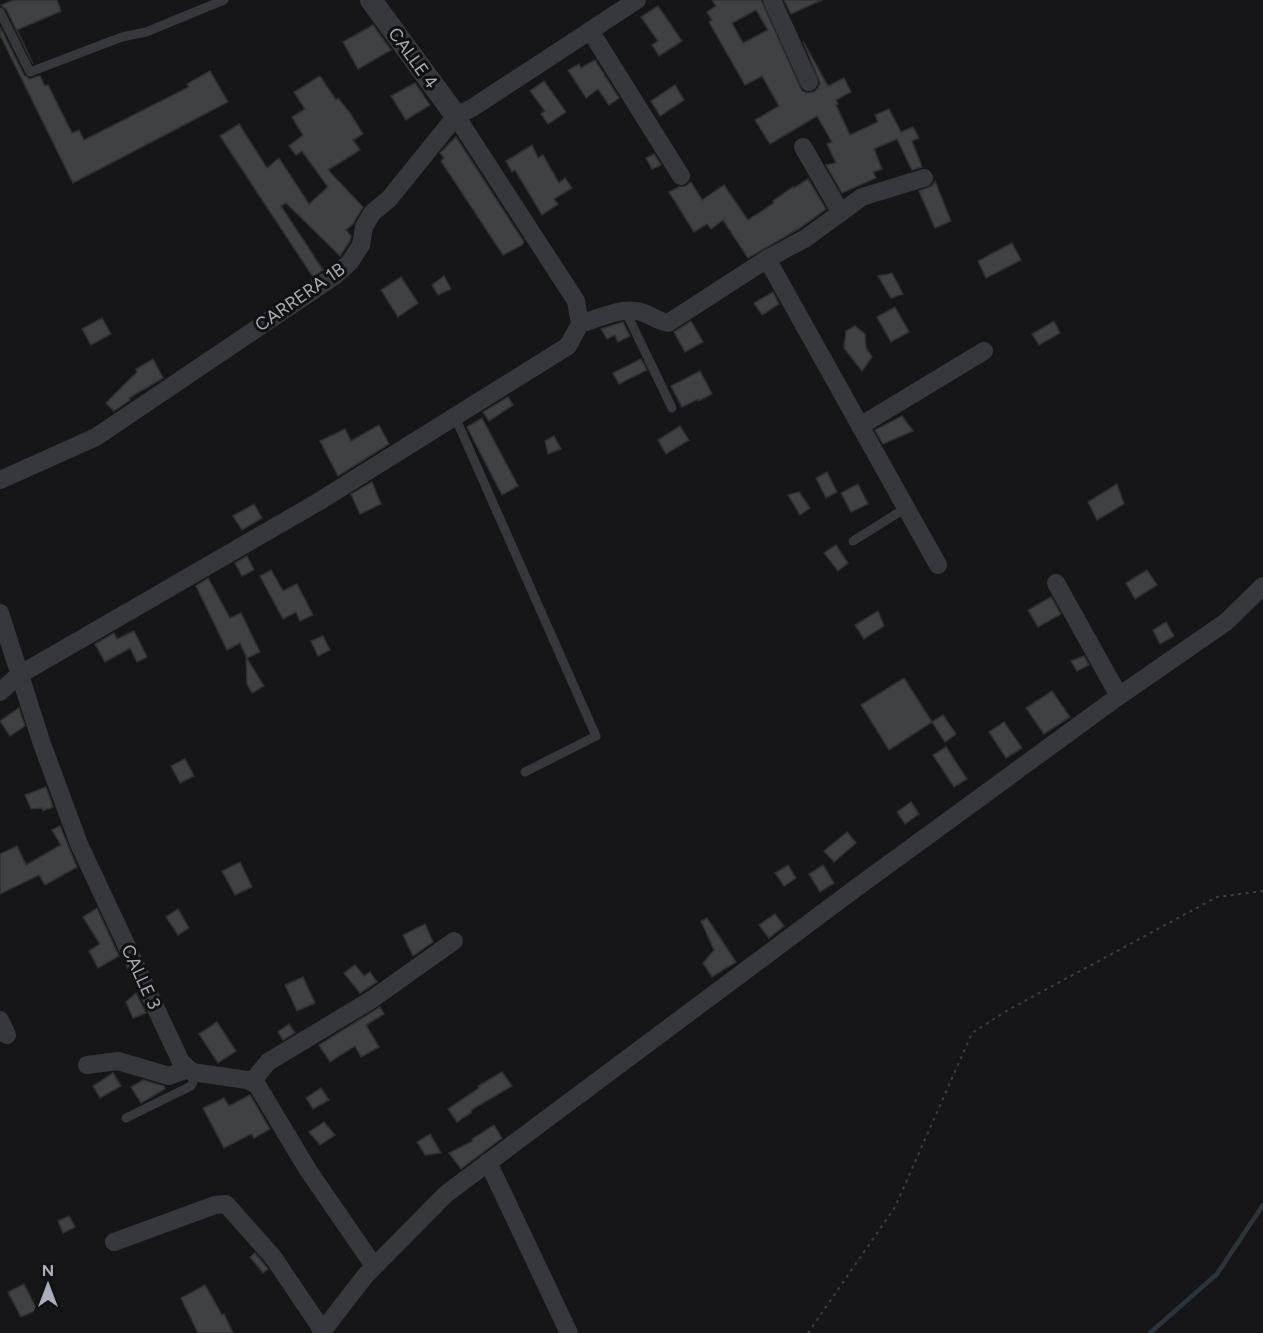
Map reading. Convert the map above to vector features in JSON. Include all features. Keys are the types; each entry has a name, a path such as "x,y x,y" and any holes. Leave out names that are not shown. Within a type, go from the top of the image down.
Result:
{"street":[{"name":"CALLE 4","path":"371,0 456,116"},
{"name":"CARRERA 1B","path":"0,480 96,436 336,275 350,262 361,244 364,227 372,213 388,199 456,116 472,108 638,0"},
{"path":"772,0 809,82"},
{"path":"591,32 681,176"},
{"path":"0,692 19,675 318,502 568,346 580,324 576,301 456,116"},
{"path":"803,147 841,213"},
{"path":"580,324 625,310 639,311 658,321 668,322 767,259 806,238 862,196 924,178"},
{"path":"767,259 938,565"},
{"path":"860,426 984,351"},
{"path":"1056,583 1119,696"},
{"path":"114,1242 214,1205 226,1204 273,1257 322,1332 374,1266 446,1194 856,888 1119,696 1226,622 1263,586"},
{"name":"CALLE 3","path":"0,613 19,675 79,844 181,1062 190,1071"},
{"path":"252,1082 268,1062 371,1000 454,941"},
{"path":"87,1065 118,1061 169,1076 190,1071 252,1082 257,1085 308,1170 374,1266"},
{"path":"488,1162 569,1333"}],"lane":[{"path":"0,12 30,72 122,37 146,32 224,0"},
{"path":"625,310 672,408"},
{"path":"455,417 596,736 525,772"},
{"path":"853,541 906,508"},
{"path":"126,1118 191,1086 193,1082 190,1071"}],"path":[{"path":"808,1333 895,1207 972,1033 1008,1010 1217,897 1263,891"}],"building":[{"path":"14,0 57,0 61,11 17,30 33,64 6,9 1,5"},
{"path":"712,0 761,0 802,91 814,92 820,83 803,41 828,86 844,78 851,92 836,100 838,104 836,105 850,135 878,122 875,115 889,109 901,132 913,127 919,138 912,141 922,167 912,170 897,139 874,149 882,169 873,172 876,178 842,193 826,165 836,163 827,144 832,142 817,116 770,144 755,120 779,106 762,76 745,85 709,22 712,20 707,12 716,6","holes":["756,10 768,30 743,43 732,23"]},
{"path":"784,0 822,0 791,14"},
{"path":"658,6 682,41 659,56 652,45 658,41 641,17"},
{"path":"373,25 391,50 358,69 343,42"},
{"path":"0,27 24,75 30,79 40,76 45,86 48,85 72,133 79,130 84,140 189,87 187,84 210,71 228,102 73,183 0,35"},
{"path":"595,60 619,98 609,105 598,89 586,98 568,70 579,64 581,68"},
{"path":"320,76 336,100 338,98 350,113 363,134 353,140 360,150 328,170 363,207 353,224 346,230 351,236 350,241 340,256 286,203 281,206 323,270 313,277 220,136 239,124 267,168 279,158 309,204 328,187 302,151 296,155 289,146 303,135 292,117 305,109 294,92"},
{"path":"544,81 566,112 548,124 541,114 545,111 530,91"},
{"path":"415,83 430,105 406,120 391,96"},
{"path":"675,85 684,100 660,116 651,101"},
{"path":"456,137 524,242 503,255 441,161 444,158 440,153"},
{"path":"532,145 538,158 543,155 559,183 565,178 572,188 554,199 558,204 542,215 515,170 512,172 506,161"},
{"path":"654,154 661,165 652,169 646,158"},
{"path":"808,179 826,209 800,228 748,258 723,220 711,229 707,224 694,232 669,192 691,182 702,200 724,185 748,220 793,187"},
{"path":"935,181 951,221 935,228 919,191 932,186"},
{"path":"1012,243 1021,260 986,278 978,261"},
{"path":"892,273 903,294 891,298 878,276"},
{"path":"444,276 451,289 438,295 432,285"},
{"path":"401,277 418,303 398,317 381,290"},
{"path":"773,292 779,304 762,315 754,303"},
{"path":"895,307 909,332 891,342 877,317"},
{"path":"102,318 111,334 91,345 82,329"},
{"path":"691,321 703,342 685,352 674,332"},
{"path":"1054,321 1060,333 1039,345 1032,334"},
{"path":"623,322 630,336 618,342 615,335 607,339 601,329"},
{"path":"855,326 865,334 866,348 872,357 862,371 844,348 846,331"},
{"path":"153,359 163,378 129,398 130,400 114,411 106,403 137,372 136,369"},
{"path":"641,359 647,370 619,384 613,373"},
{"path":"700,371 712,394 682,407 671,386"},
{"path":"508,397 513,405 489,421 483,412"},
{"path":"902,416 913,431 883,444 875,430"},
{"path":"482,418 518,486 502,495 467,427"},
{"path":"379,425 389,444 338,476 320,441 345,429 351,441"},
{"path":"680,426 689,440 666,454 658,440"},
{"path":"554,436 561,449 548,454 545,441"},
{"path":"827,472 837,492 826,498 816,478"},
{"path":"372,482 381,504 360,514 351,494"},
{"path":"858,484 868,504 851,512 841,493"},
{"path":"1117,484 1124,504 1097,520 1088,502"},
{"path":"799,492 810,508 800,515 788,495"},
{"path":"254,504 262,518 242,530 233,516"},
{"path":"836,545 848,563 838,571 824,553"},
{"path":"247,556 254,570 242,576 235,563"},
{"path":"271,570 283,591 297,584 313,615 300,621 296,612 283,619 260,576"},
{"path":"1147,570 1157,585 1135,599 1126,583"},
{"path":"208,578 230,618 241,613 260,652 247,658 240,643 227,650 196,586"},
{"path":"1051,597 1061,614 1038,627 1028,610"},
{"path":"878,611 884,626 864,639 855,625"},
{"path":"1166,622 1174,636 1160,644 1153,630"},
{"path":"134,631 147,657 137,662 130,648 105,662 95,644 114,633 117,639"},
{"path":"323,636 330,650 318,656 311,641"},
{"path":"1084,656 1089,665 1077,671 1071,661"},
{"path":"246,657 264,686 252,693 247,684"},
{"path":"904,678 932,722 889,750 861,705"},
{"path":"1052,691 1070,717 1044,734 1026,708"},
{"path":"19,708 25,726 10,736 0,721"},
{"path":"943,715 956,734 945,742 932,722"},
{"path":"1004,722 1022,748 1006,758 989,732"},
{"path":"946,747 967,779 954,787 933,755"},
{"path":"185,759 194,776 180,783 171,766"},
{"path":"46,787 53,807 43,811 42,808 31,809 25,795"},
{"path":"911,802 919,814 905,824 897,812"},
{"path":"60,826 77,867 45,885 39,875 0,894 0,854 17,846 26,865 61,845 52,830"},
{"path":"847,832 856,843 834,862 824,851"},
{"path":"240,862 252,887 235,895 222,871"},
{"path":"788,865 796,878 784,886 775,873"},
{"path":"823,865 834,883 820,892 809,874"},
{"path":"97,908 119,956 98,968 89,951 100,944 83,917"},
{"path":"178,909 189,928 178,935 166,917"},
{"path":"775,914 784,926 769,938 759,925"},
{"path":"707,918 736,962 712,977 703,963 714,950 701,921"},
{"path":"425,924 433,942 413,956 403,935"},
{"path":"355,965 364,976 370,972 377,982 360,993 344,973"},
{"path":"303,977 315,1003 297,1011 285,985"},
{"path":"136,993 146,1013 133,1018 126,1002"},
{"path":"380,1007 384,1014 366,1025 379,1047 361,1057 355,1046 330,1062 319,1045"},
{"path":"217,1022 236,1051 218,1063 199,1034"},
{"path":"289,1024 295,1033 283,1040 278,1032"},
{"path":"502,1072 512,1086 471,1110 472,1112 457,1122 448,1109 479,1088 478,1086"},
{"path":"113,1073 121,1086 100,1098 93,1086"},
{"path":"143,1080 164,1086 165,1089 141,1103 131,1087"},
{"path":"321,1088 329,1100 313,1109 306,1098"},
{"path":"250,1095 270,1129 254,1138 251,1134 224,1148 203,1108 224,1098 229,1106"},
{"path":"324,1122 335,1135 320,1145 309,1132"},
{"path":"494,1125 502,1138 461,1169 449,1153 473,1141 472,1139"},
{"path":"430,1134 441,1153 425,1155 417,1142"},
{"path":"69,1216 75,1227 63,1233 58,1221"},
{"path":"255,1253 268,1269 263,1273 250,1257"},
{"path":"24,1284 37,1310 21,1317 8,1292"},
{"path":"205,1285 233,1333 198,1333 181,1298"}],"waterway":[{"path":"1150,1333 1217,1274 1263,1205"}]}
